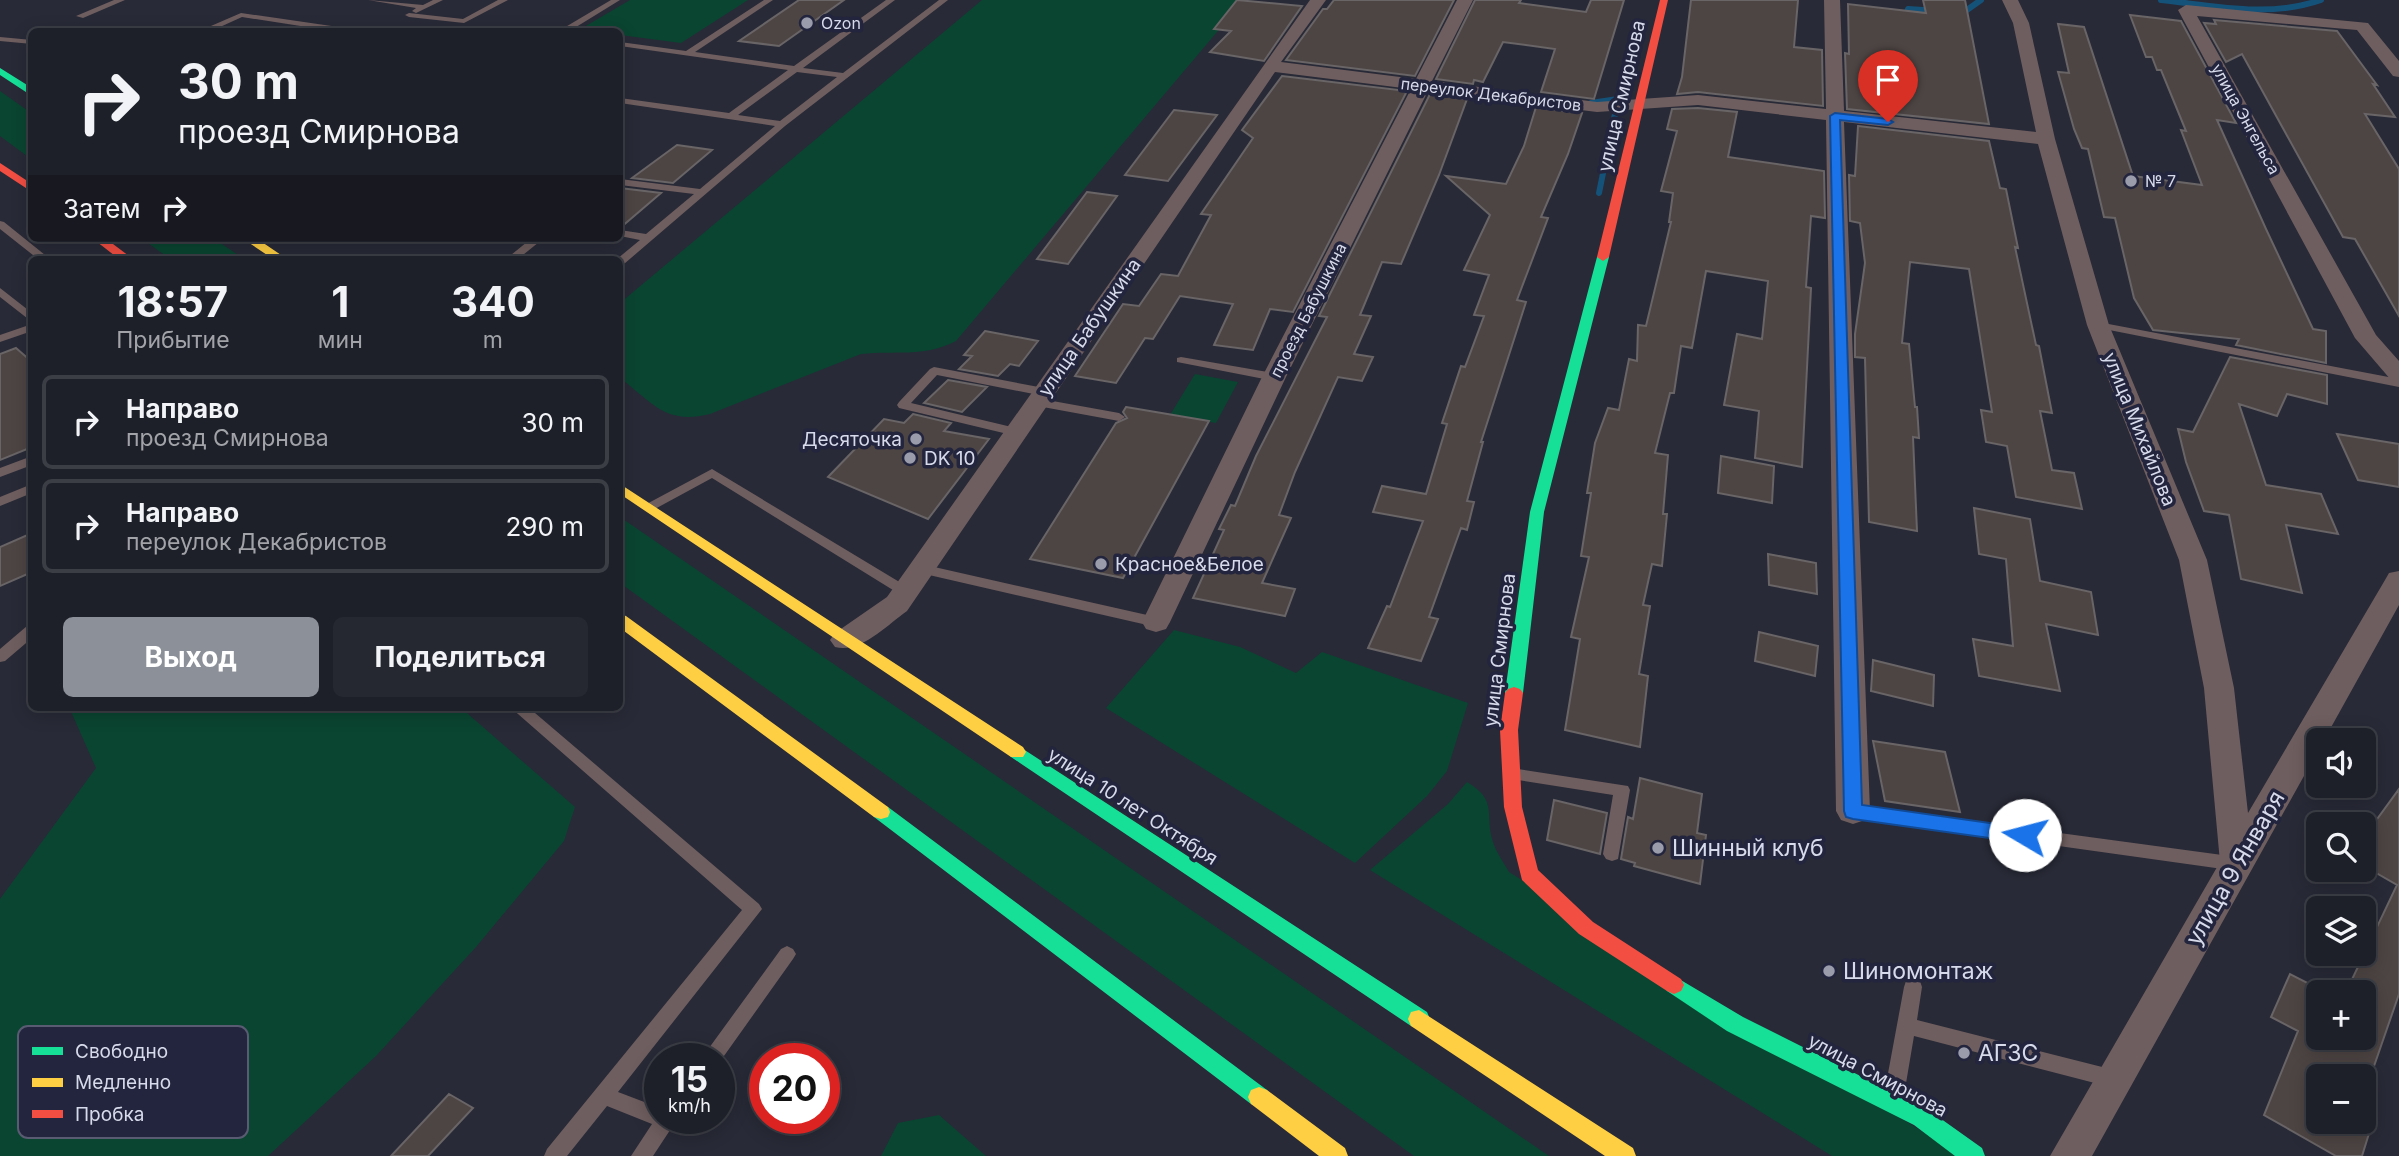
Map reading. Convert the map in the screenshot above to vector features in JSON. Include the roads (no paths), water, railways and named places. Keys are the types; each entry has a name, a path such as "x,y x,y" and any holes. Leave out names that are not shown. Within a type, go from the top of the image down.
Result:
{"main road":[{"name":"улица Смирнова","path":"1664,0 1641,104 1537,512 1510,705 1513,807 1529,874 1587,928 1735,1024 1922,1118 1974,1156"},
{"path":"0,71 28,90"},
{"path":"0,166 28,186"},
{"path":"104,242 123,256"},
{"path":"254,242 276,256"},
{"name":"улица 10 лет Октября","path":"623,490 1625,1156"},
{"path":"623,622 988,890 1337,1156"}],"street":[{"name":"улица Бабушкина","path":"845,640 897,604 1318,0"},
{"name":"проезд Бабушкина","path":"1157,622 1274,377 1465,0"},
{"path":"1832,0 1853,811"},
{"name":"улица Михайлова","path":"2010,0 2021,23 2046,139 2098,325 2193,560 2219,688 2237,864"},
{"name":"улица Энгельса","path":"2399,72 2362,26 2186,10 2367,338 2399,375"},
{"name":"переулок Декабристов","path":"1270,66 1597,107 1698,100 2046,139"},
{"name":"улица 9 Января","path":"2070,1156 2399,580"}],"lane":[{"path":"80,16 121,0"},
{"path":"372,0 424,7"},
{"path":"439,0 409,15 464,21 504,0"},
{"path":"568,28 617,0"},
{"path":"688,54 769,0"},
{"path":"732,115 891,0"},
{"path":"623,260 782,124 944,0"},
{"path":"210,28 241,15 331,28"},
{"path":"464,21 470,28"},
{"path":"0,40 28,42"},
{"path":"623,44 845,76"},
{"path":"623,100 782,124"},
{"path":"623,182 703,192"},
{"path":"0,224 41,256"},
{"path":"623,234 649,238"},
{"path":"0,240 14,235"},
{"path":"515,256 534,242"},
{"path":"0,291 28,316"},
{"path":"2098,325 2399,383"},
{"path":"0,339 28,328"},
{"path":"1181,359 1274,377"},
{"path":"1016,432 903,405 934,372 1119,418"},
{"path":"0,473 28,462"},
{"path":"648,508 712,472 905,592"},
{"path":"0,502 28,490"},
{"path":"921,569 1157,622"},
{"path":"0,657 28,633"},
{"path":"522,711 753,909 554,1156"},
{"path":"1511,774 1622,790 1612,854"},
{"path":"1853,811 2237,864"},
{"path":"722,1043 786,954"},
{"path":"1893,1103 1913,987"},
{"path":"1906,1026 2114,1079"},
{"path":"603,1095 644,1111"},
{"path":"641,1156 655,1134"}],"waterway":[{"path":"1953,11 1964,12 1981,0"},
{"path":"2161,0 2242,9 2282,8 2321,0"},
{"path":"1903,22 1908,9 1937,11"},
{"path":"1591,103 1618,99 1599,193"}],"place":[{"name":"Ozon","path":"807,23"},
{"name":"№ 7","path":"2131,181"},
{"name":"Десяточка","path":"916,439"},
{"name":"DK 10","path":"910,458"},
{"name":"Красное&Белое","path":"1101,564"},
{"name":"Шинный клуб","path":"1658,848"},
{"name":"Шиномонтаж","path":"1829,971"},
{"name":"АГЗС","path":"1964,1053"}]}
